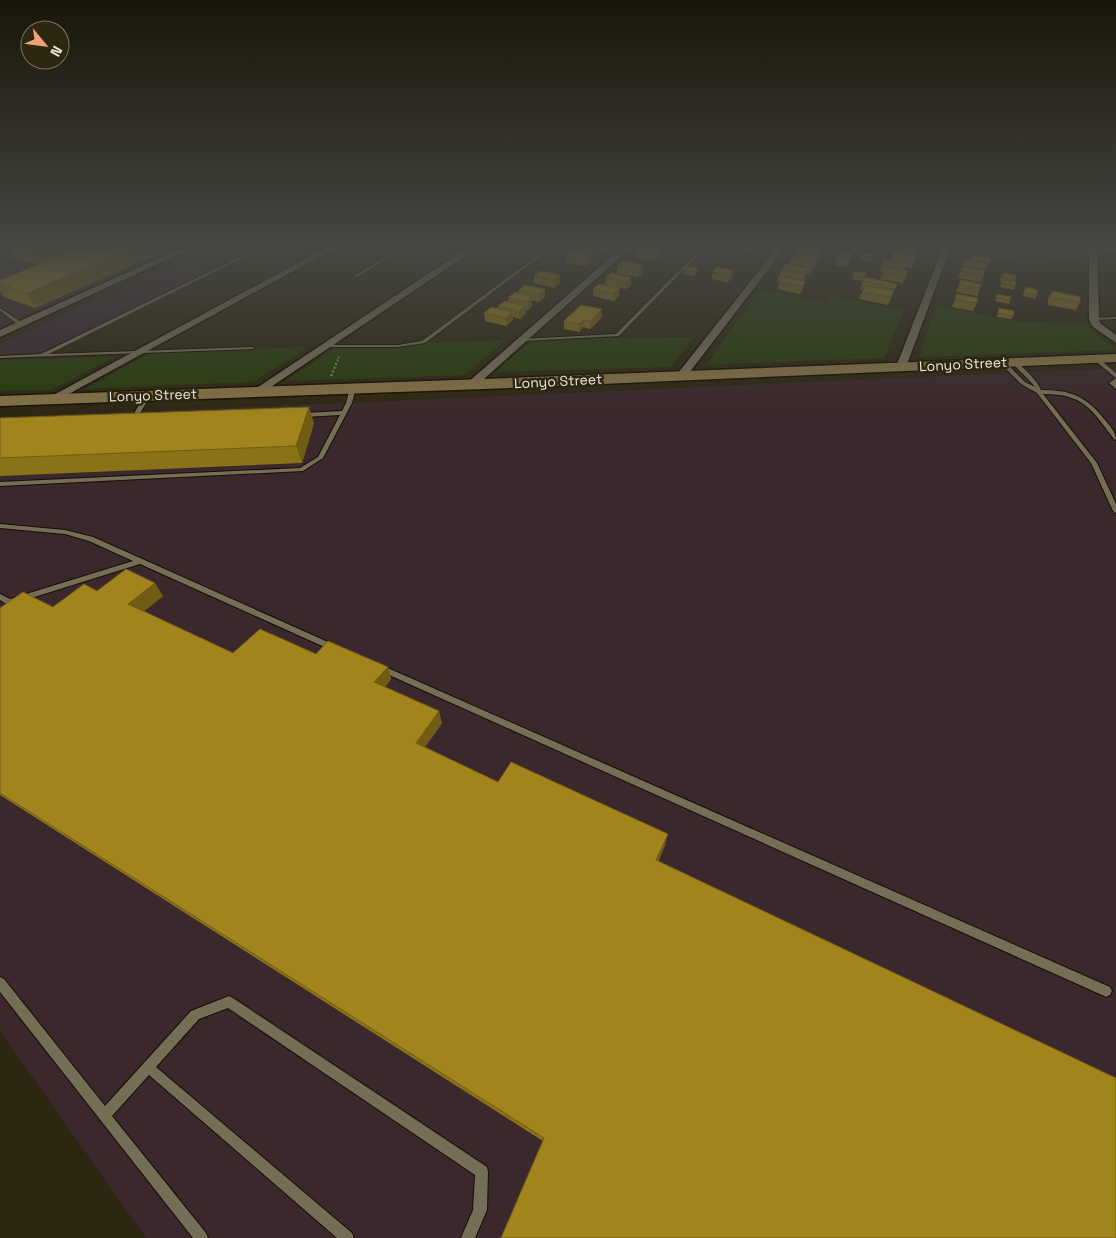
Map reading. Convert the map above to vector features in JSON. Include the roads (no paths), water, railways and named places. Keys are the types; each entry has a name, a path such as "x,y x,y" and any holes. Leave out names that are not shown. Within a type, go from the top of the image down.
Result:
{"street":[{"path":"0,334 72,302"},
{"path":"52,399 231,302"},
{"path":"258,390 392,302"},
{"path":"471,385 566,302"},
{"path":"682,375 739,302"},
{"path":"901,367 925,302"},
{"path":"1094,302 1096,324 1114,337"},
{"name":"Lonyo Street","path":"0,400 258,390 471,385 1116,358"}],"lane":[{"path":"40,356 151,302"},
{"path":"326,346 398,346 423,342 477,302"},
{"path":"522,340 617,335 650,302"},
{"path":"0,309 22,325"},
{"path":"1094,319 1116,318"},
{"path":"0,357 252,348"},
{"path":"1096,359 1116,378 1112,383 1116,387"},
{"path":"1008,362 1034,383 1038,388 1038,392"},
{"path":"1008,362 1023,383 1038,392 1094,463 1116,511"},
{"path":"0,484 301,470 320,458 350,403 352,388"},
{"path":"1038,392 1061,392 1076,395 1091,405 1116,438"},
{"path":"132,420 148,395"},
{"path":"296,415 344,413"},
{"path":"123,421 142,420"},
{"path":"0,526 71,534 91,539 339,650"},
{"path":"0,597 9,602 140,561"},
{"path":"376,666 1106,991"},
{"path":"0,983 200,1238"},
{"path":"104,1116 195,1015 228,1002 482,1172 480,1210 468,1238"},
{"path":"148,1067 347,1238"}]}
